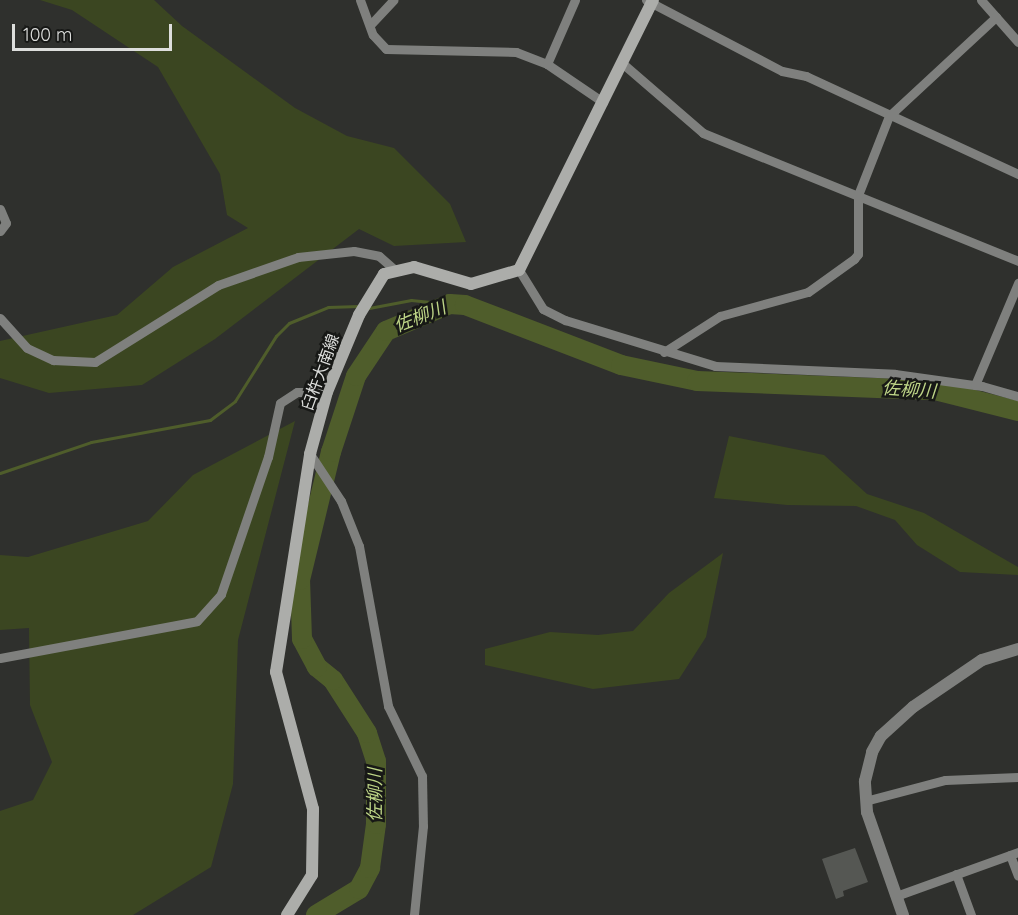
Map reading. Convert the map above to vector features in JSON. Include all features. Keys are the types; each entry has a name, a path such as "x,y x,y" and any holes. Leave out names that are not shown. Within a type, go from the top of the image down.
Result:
{"main road":[{"path":"395,270 414,267 471,284 519,270 622,63 650,1"},
{"name":"臼杵大南線","path":"287,915 312,875 313,809 276,672 310,454 327,392 359,315 384,274 395,270"}],"street":[{"path":"360,0 371,24 373,35 386,49 432,48 453,53 498,50 547,64 603,102"},
{"path":"371,24 393,0"},
{"path":"547,64 575,0"},
{"path":"981,0 1018,42"},
{"path":"650,1 782,70 807,76 1018,174"},
{"path":"664,352 720,316 808,292 854,259 858,254 858,195 890,116 996,17"},
{"path":"622,63 702,133 1018,261"},
{"path":"0,209 6,223 0,231"},
{"path":"0,318 27,348 53,360 95,362 218,285 298,257 354,250 379,256 395,270"},
{"path":"519,270 543,309 664,352 715,366 895,374 975,385 1018,396"},
{"path":"975,385 1018,283"},
{"path":"0,658 197,621 220,594 227,576 268,457 280,403 297,392 327,392"},
{"path":"310,454 341,501 359,546 388,706 422,776 423,826 414,915"},
{"path":"903,915 865,801 866,772 872,752 892,724 982,660 1018,649"},
{"path":"865,801 945,780 1018,777"},
{"path":"896,896 1014,853 1018,876"},
{"path":"956,874 971,915"}],"green space":[{"path":"40,0 154,0 182,26 295,108 347,136 394,148 450,204 466,242 394,246 359,229 215,339 142,385 49,393 0,378 0,341 117,315 173,267 248,228 227,215 220,174 158,67 72,10"},
{"path":"295,421 238,640 233,784 211,867 133,915 0,915 0,811 33,800 52,762 30,705 29,628 0,630 0,555 28,557 148,521 193,475"},
{"path":"729,436 824,455 867,494 924,513 1018,567 1018,575 960,572 917,545 895,520 856,506 787,505 714,498"},
{"path":"723,553 706,637 679,679 593,689 485,665 485,649 550,632 598,635 633,631 669,593"}],"building":[{"path":"855,848 868,882 843,891 844,896 836,899 822,859"}],"waterway":[{"path":"369,308 411,300 450,304"},
{"name":"佐柳川","path":"316,915 359,889 370,868 376,824 376,761 367,733 333,680 317,667 302,639 300,580 331,452 356,376 386,331 450,304 465,305 621,365 697,381 935,390 1018,411"},
{"path":"0,473 91,442 210,420 235,401 276,336 289,323 328,307 359,306"}]}
